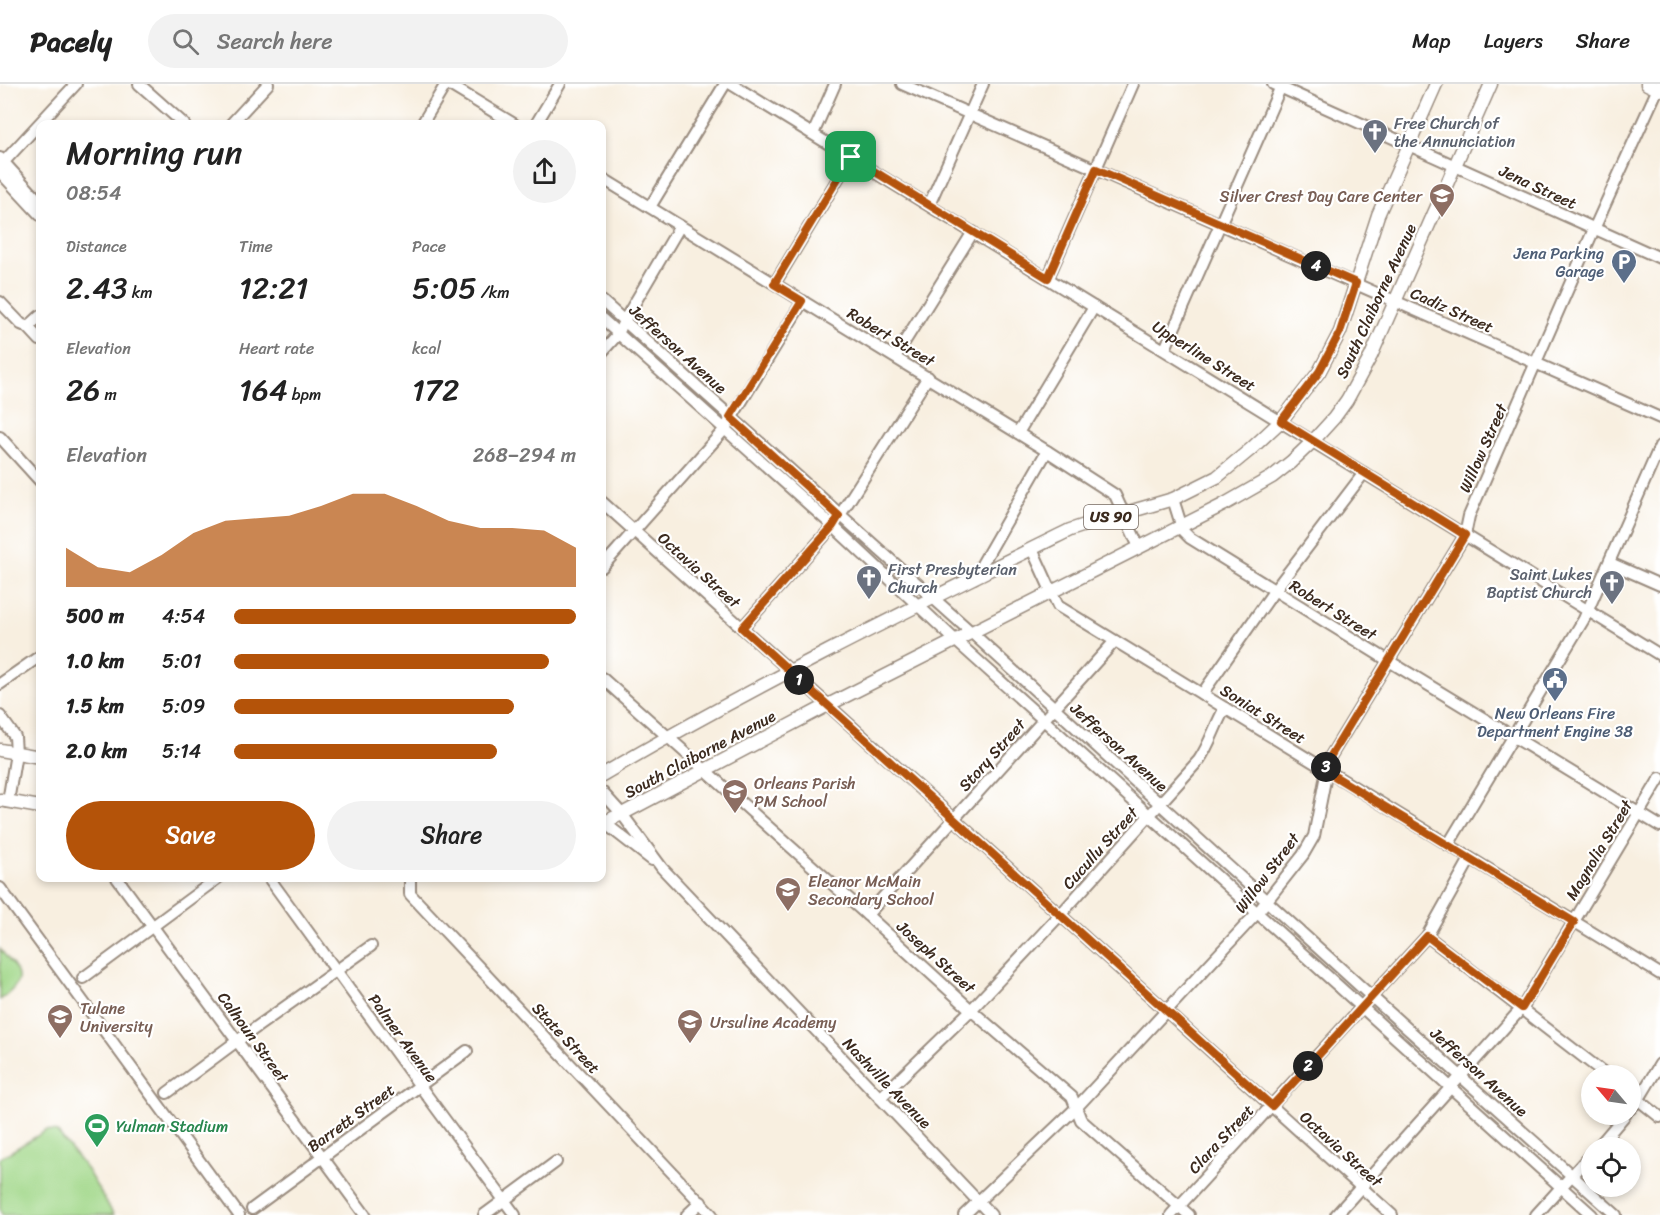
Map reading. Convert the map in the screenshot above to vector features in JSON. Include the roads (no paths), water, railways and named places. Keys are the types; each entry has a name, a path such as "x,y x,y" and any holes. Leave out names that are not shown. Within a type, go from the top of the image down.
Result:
{"main road":[{"name":"South Claiborne Avenue","path":"606,773 668,736 790,672 1070,530 1173,499 1217,477 1251,449 1281,421 1319,372 1340,332 1378,215 1436,84"},
{"name":"South Claiborne Avenue","path":"606,820 1222,505 1272,477 1291,462 1334,418 1357,384 1396,302 1491,84"},
{"path":"0,750 36,756"},
{"path":"4,801 36,806"}],"street":[{"path":"43,120 76,84"},
{"path":"139,84 180,120"},
{"path":"235,120 268,84"},
{"path":"424,120 447,84 507,120"},
{"path":"538,120 560,84"},
{"path":"650,207 725,84"},
{"name":"Upperline Street","path":"731,84 1660,655"},
{"path":"813,134 835,84"},
{"name":"Cadiz Street","path":"902,84 1660,418"},
{"path":"929,205 983,84"},
{"path":"1048,278 1133,84"},
{"path":"1165,349 1221,224 1279,85"},
{"name":"Jena Street","path":"1279,85 1660,258"},
{"name":"Willow Street","path":"964,1215 1076,1108 1167,1012 1258,912 1303,855 1314,836 1326,780 1327,762 1465,535 1469,516 1656,87"},
{"path":"1,165 36,127"},
{"path":"774,284 851,157"},
{"path":"1,165 36,198"},
{"path":"1,165 36,210"},
{"name":"Robert Street","path":"606,180 928,377 1115,495 1139,547"},
{"path":"606,348 618,334 680,226"},
{"path":"895,357 973,232"},
{"path":"606,562 724,430 802,301"},
{"path":"0,302 36,336"},
{"name":"Jefferson Avenue","path":"606,304 1616,1215"},
{"path":"1018,433 1094,307"},
{"path":"28,327 36,320"},
{"name":"Jefferson Avenue","path":"606,323 1592,1215"},
{"path":"742,628 833,526 928,377"},
{"path":"0,437 36,477"},
{"path":"1448,845 1584,619 1660,446"},
{"path":"974,578 1047,451"},
{"path":"1202,694 1274,591 1364,473"},
{"path":"1173,499 1182,525"},
{"name":"Octavia Street","path":"606,506 1392,1215"},
{"name":"Robert Street","path":"1182,525 1190,538 1274,591 1660,826"},
{"name":"Soniat Street","path":"1032,549 1058,606 1660,974"},
{"path":"1610,563 1660,585"},
{"name":"Story Street","path":"867,915 1115,641"},
{"path":"0,684 36,659"},
{"name":"Joseph Street","path":"606,682 971,1010 1072,1097 1081,1120 1189,1215"},
{"name":"Cucullu Street","path":"880,1098 971,1010 1160,804 1206,750 1225,708"},
{"path":"0,716 15,737 16,753 4,801"},
{"name":"Magnolia Street","path":"1336,1215 1522,1008 1660,778"},
{"name":"Nashville Avenue","path":"606,796 662,868 991,1215"},
{"name":"Nashville Avenue","path":"606,825 662,868"},
{"name":"Clara Street","path":"1171,1215 1427,936 1470,859"},
{"name":"Calhoun Street","path":"120,882 365,1215"},
{"path":"82,978 213,882"},
{"name":"Palmer Avenue","path":"272,882 515,1215"},
{"name":"State Street","path":"410,882 410,894 712,1215"},
{"path":"0,888 239,1215"},
{"path":"1427,936 1594,1065"},
{"path":"167,1093 371,946"},
{"name":"Barrett Street","path":"252,1209 467,1051"},
{"path":"1641,1088 1660,1064"},
{"path":"1641,1101 1660,1116"},
{"path":"1606,1137 1617,1125"},
{"path":"484,1215 556,1162"},
{"path":"1536,1215 1581,1166"},
{"path":"687,1215 701,1203"}],"place":[{"name":"Free Church of the Annunciation","path":"1375,155"},
{"name":"Silver Crest Day Care Center","path":"1442,219"},
{"name":"Jena Parking Garage","path":"1624,285"},
{"name":"First Presbyterian Church","path":"869,601"},
{"name":"Saint Lukes Baptist Church","path":"1612,606"},
{"name":"New Orleans Fire Department Engine 38","path":"1555,703"},
{"name":"Orleans Parish PM School","path":"735,815"},
{"name":"Eleanor McMain Secondary School","path":"788,913"},
{"name":"Tulane University","path":"60,1040"},
{"name":"Ursuline Academy","path":"690,1045"},
{"name":"Yulman Stadium","path":"97,1149"}]}
